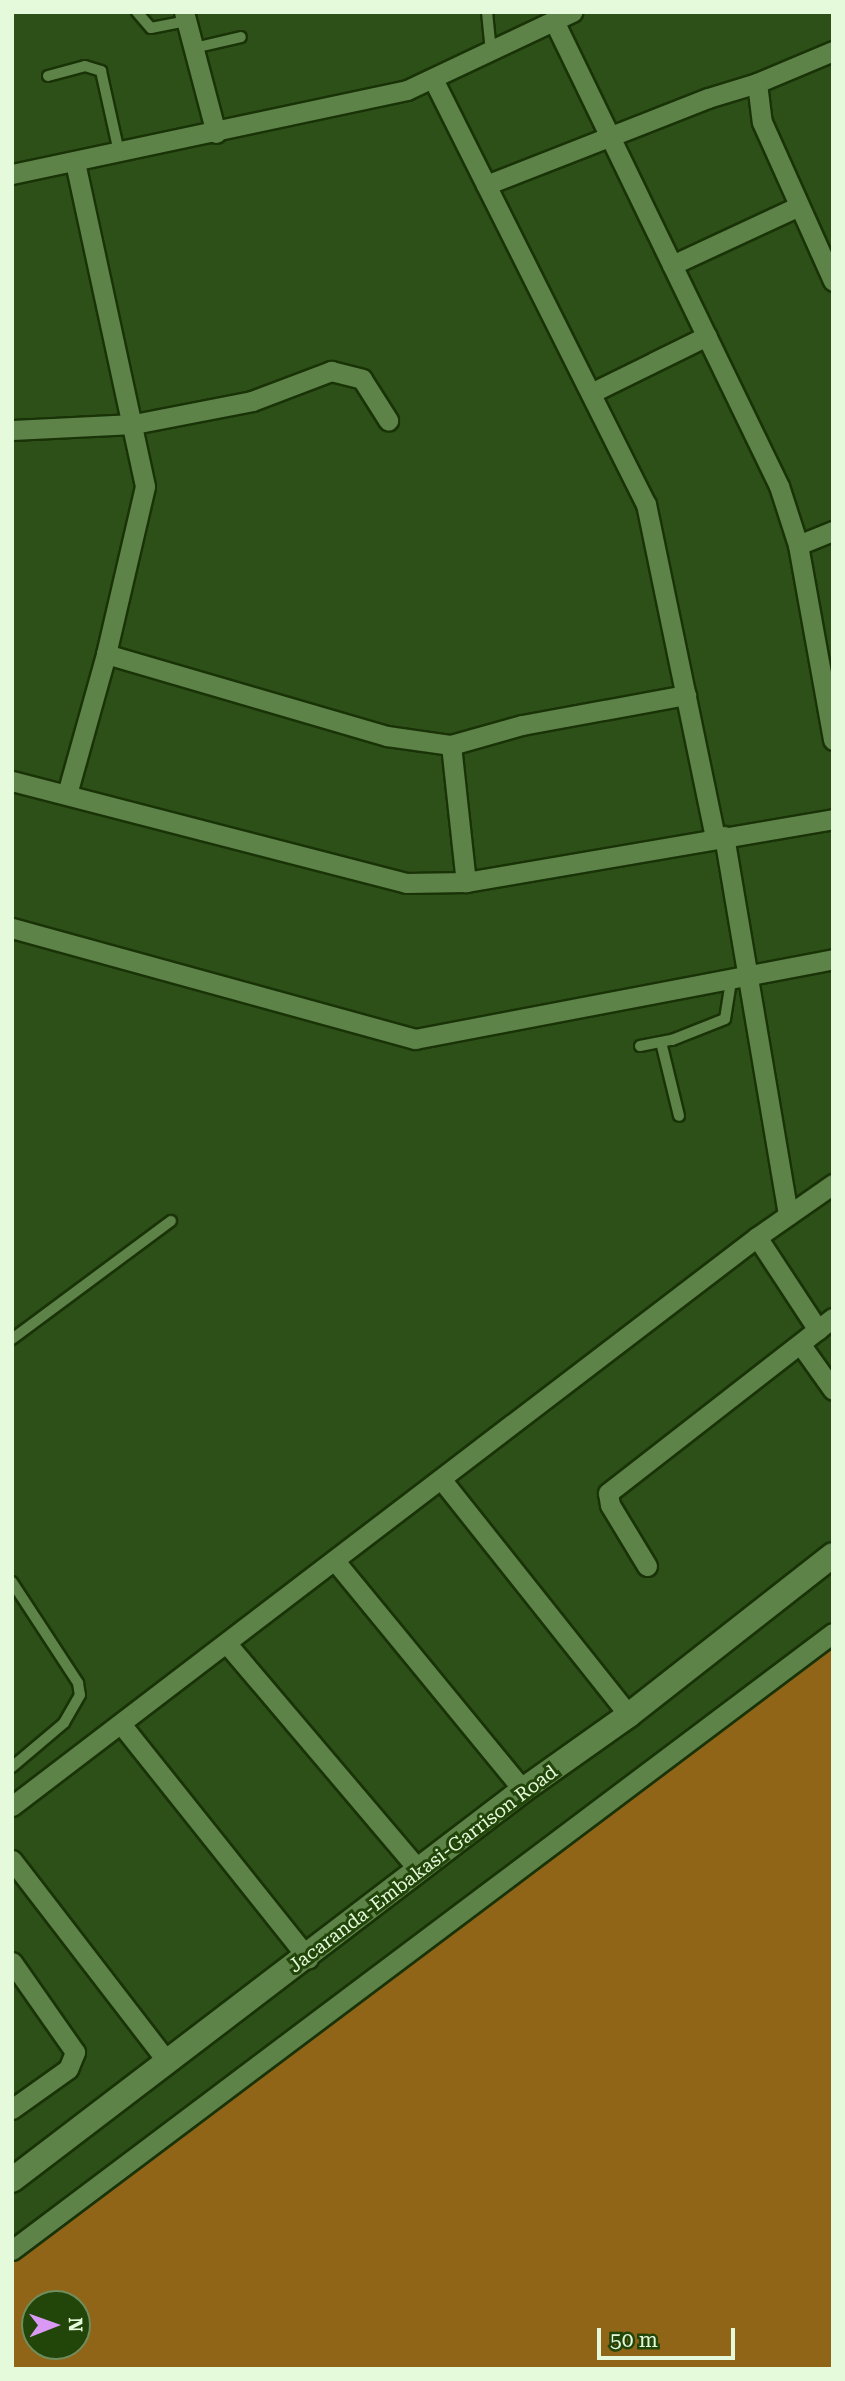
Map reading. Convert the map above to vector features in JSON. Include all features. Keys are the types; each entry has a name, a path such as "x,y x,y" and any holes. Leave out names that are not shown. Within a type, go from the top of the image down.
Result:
{"street":[{"path":"14,168 75,161 216,133 434,80 572,12"},
{"path":"186,17 216,133"},
{"path":"554,22 779,486 798,545 833,740"},
{"path":"486,185 611,138 708,97 757,83 833,51"},
{"path":"434,80 591,393 652,522 686,695 720,837 738,980 788,1215"},
{"path":"757,83 762,122 797,207 833,281"},
{"path":"67,794 106,653 145,486 134,424 75,161"},
{"path":"672,265 797,207"},
{"path":"591,393 707,336"},
{"path":"12,430 134,424 253,401 331,371 362,379 388,420"},
{"path":"798,545 833,531"},
{"path":"106,653 387,736 451,745 522,725 686,695"},
{"path":"451,745 466,882"},
{"path":"12,781 406,883 466,882 833,819"},
{"path":"12,928 415,1039 738,980 833,959"},
{"path":"12,1806 228,1645 757,1237 833,1184"},
{"path":"647,1566 610,1505 608,1493 825,1324 757,1237"},
{"path":"801,1345 833,1390"},
{"path":"442,1479 629,1715"},
{"name":"Jacaranda-Embakasi-Garrison Road","path":"12,2180 167,2061 308,1958 523,1790 629,1715 833,1555"},
{"path":"335,1561 523,1790"},
{"path":"12,2250 833,1633"},
{"path":"228,1645 419,1870"},
{"path":"121,1724 308,1958"},
{"path":"12,1860 167,2061"},
{"path":"12,1962 75,2052 68,2069 12,2109"}],"lane":[{"path":"136,12 151,28 186,17"},
{"path":"487,12 491,52"},
{"path":"194,48 241,37"},
{"path":"48,76 85,66 101,71 119,152"},
{"path":"640,1046 661,1042 724,1019 738,980"},
{"path":"661,1042 679,1116"},
{"path":"12,1339 171,1220"},
{"path":"12,1582 78,1683 80,1695 64,1723 12,1767"}],"shaded area":[{"path":"833,1644 833,2369 12,2369 12,2256"}]}
